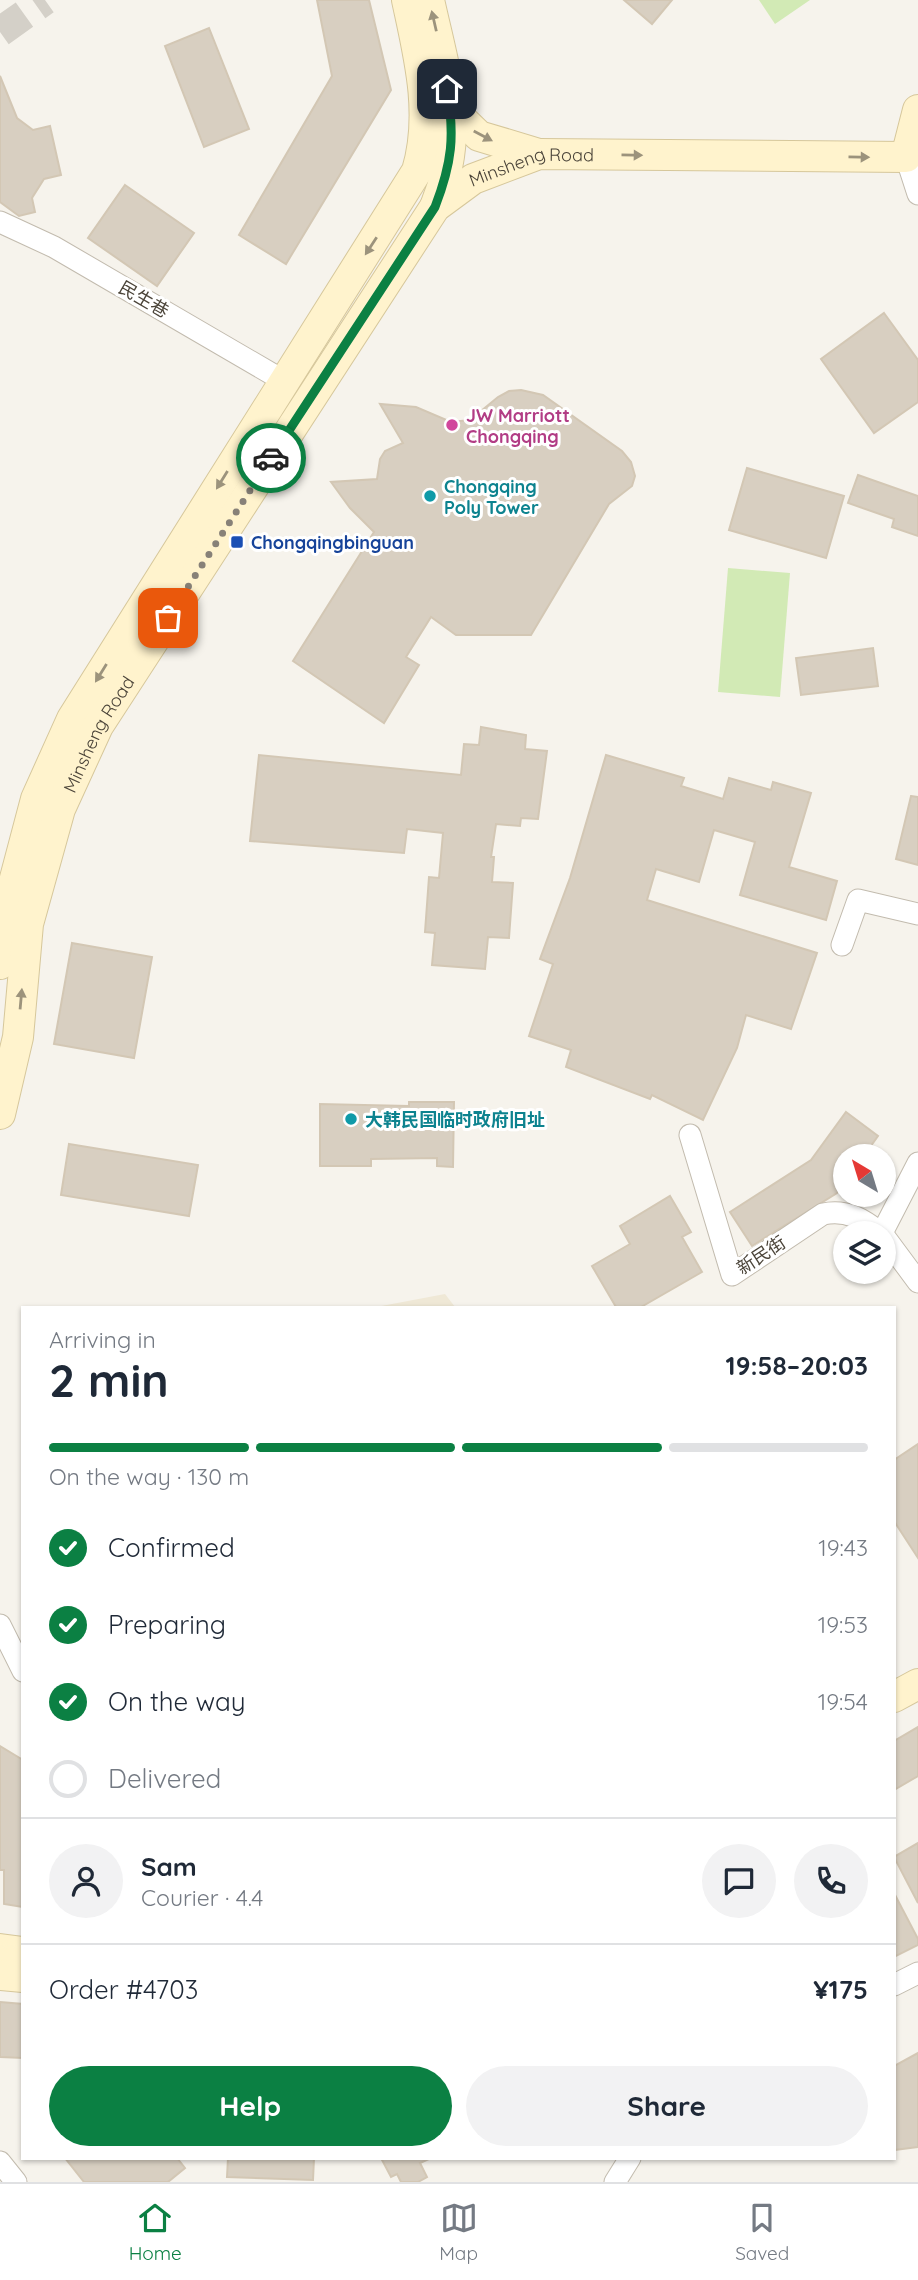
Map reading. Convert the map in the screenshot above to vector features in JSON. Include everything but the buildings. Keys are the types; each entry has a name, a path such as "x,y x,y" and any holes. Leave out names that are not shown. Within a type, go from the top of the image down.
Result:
{"main road":[{"path":"407,0 422,69 451,112 479,136 539,154"},
{"path":"429,0 451,112 453,147 447,177 435,207"},
{"name":"Minsheng Road","path":"0,964 5,916 36,799 72,719 416,171 425,135 422,69"},
{"path":"905,157 918,110"},
{"name":"Minsheng Road","path":"0,1114 9,1036 28,924 60,809 98,726 435,207 473,178 539,154 905,157"},
{"path":"896,1673 918,1661"},
{"path":"896,1696 918,1684"},
{"path":"0,1950 21,1952"},
{"path":"0,1975 21,1977"}],"street":[{"path":"905,157 918,194"},
{"name":"民生巷","path":"0,222 54,247 284,381"},
{"path":"842,945 858,900 918,914"},
{"name":"新民街","path":"691,1135 732,1275 822,1214 838,1211 862,1221"},
{"path":"889,1221 918,1163"},
{"path":"896,1253 918,1282"},
{"path":"0,1625 21,1667"},
{"path":"896,1984 918,1973"},
{"path":"615,2182 629,2160"},
{"path":"0,2162 16,2182"}],"shaded area":[{"path":"445,1294 454,1306 381,1306"}],"green space":[{"path":"759,0 810,0 775,24"},
{"path":"728,568 790,573 780,697 718,692"}],"tunnel":[{"path":"0,32 45,0"}],"way so far":[{"path":"168,618 271,458"}],"place":[{"name":"JW Marriott Chongqing","path":"452,425"},
{"name":"Chongqing Poly Tower","path":"430,496"},
{"name":"Chongqingbinguan","path":"237,542"},
{"name":"大韩民国临时政府旧址","path":"351,1119"}],"route":[{"path":"271,458 435,207 447,177 453,147 447,89"}]}
